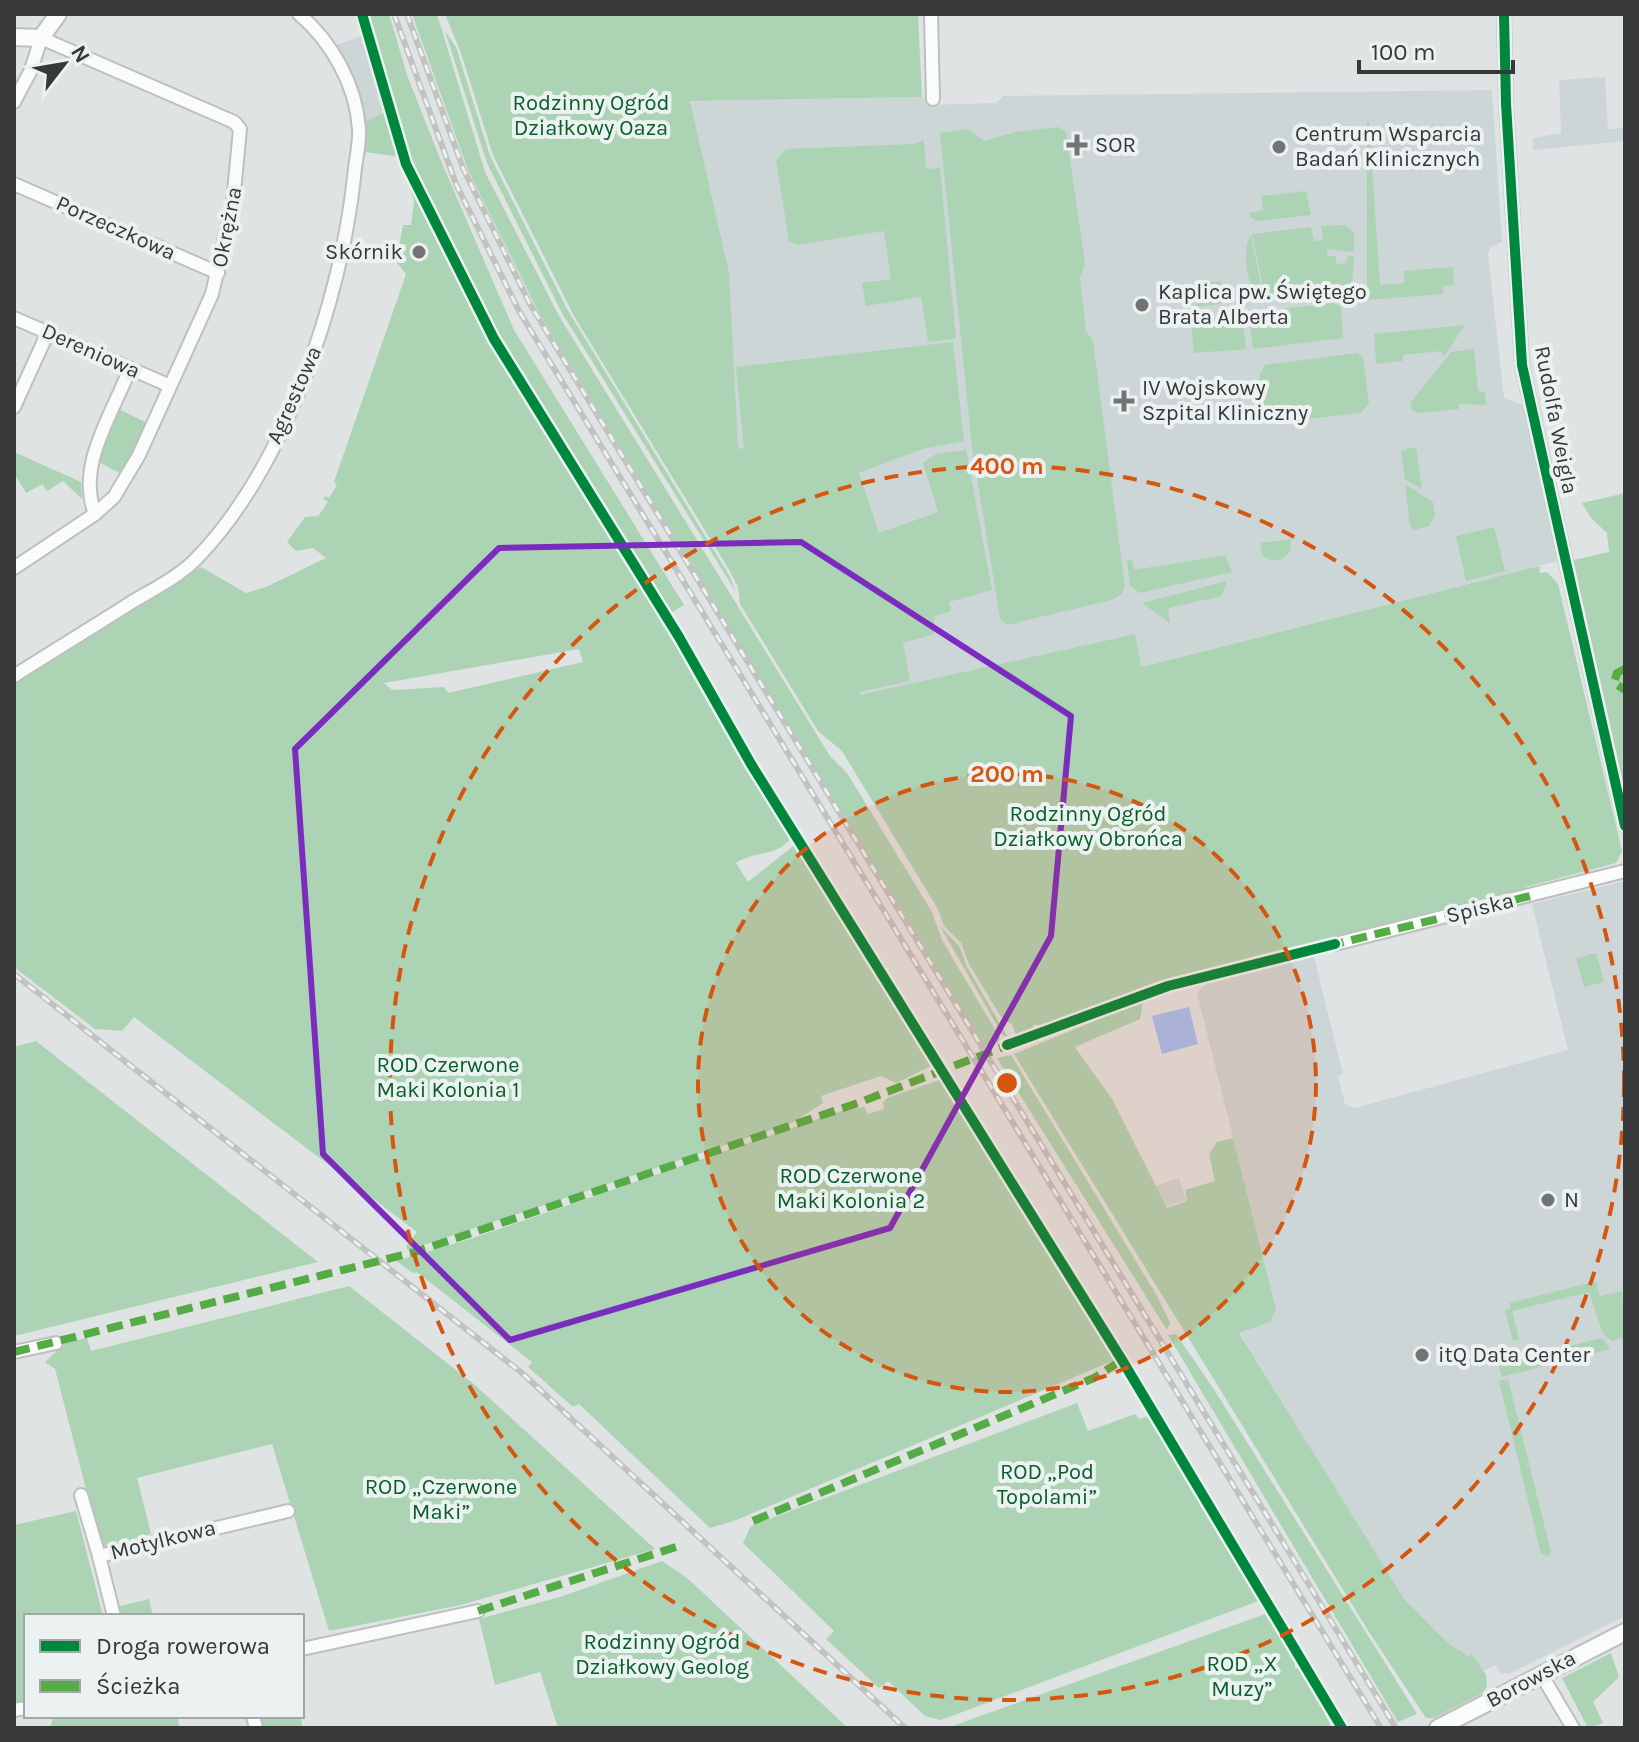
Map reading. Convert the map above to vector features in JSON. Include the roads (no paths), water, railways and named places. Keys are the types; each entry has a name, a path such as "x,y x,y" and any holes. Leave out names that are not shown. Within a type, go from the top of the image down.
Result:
{"street":[{"path":"14,102 34,64 41,38 58,14"},
{"name":"Agrestowa","path":"14,676 149,592 199,556 255,476 294,401 318,340 348,236 359,130 350,92 332,49 299,14"},
{"path":"931,14 933,99"},
{"name":"Rudolfa Weigla","path":"1504,14 1506,104 1522,365 1625,826"},
{"path":"14,37 41,38"},
{"name":"Okrężna","path":"14,568 95,514 123,484 218,273 242,140 239,125 41,38"},
{"name":"Porzeczkowa","path":"14,184 218,273"},
{"name":"Dereniowa","path":"14,318 168,385"},
{"path":"14,407 48,332"},
{"path":"95,514 90,491 91,465 130,368"},
{"name":"Spiska","path":"1335,944 1625,871"},
{"path":"14,1352 56,1343"},
{"path":"81,1495 99,1556"},
{"name":"Motylkowa","path":"114,1614 99,1556 288,1511"},
{"path":"304,1649 478,1611"},
{"name":"Borowska","path":"1438,1728 1625,1632"},
{"path":"1541,1674 1573,1728"}],"water":[{"path":"1189,1007 1198,1044 1162,1054 1152,1016"}],"railway":[{"path":"394,14 456,184 519,311 1381,1728"},
{"path":"407,14 463,168 530,304 1396,1728"},
{"path":"14,974 522,1373 905,1728"}],"place":[{"name":"SOR","path":"1077,145"},
{"name":"Centrum Wsparcia Badań Klinicznych","path":"1279,147"},
{"name":"Skórnik","path":"419,252"},
{"name":"Kaplica pw. Świętego Brata Alberta","path":"1142,305"},
{"name":"IV Wojskowy Szpital Kliniczny","path":"1124,401"},
{"name":"N","path":"1548,1200"},
{"name":"itQ Data Center","path":"1422,1355"}],"park label":[{"name":"Rodzinny Ogród Działkowy Oaza","path":"591,116"},
{"name":"Rodzinny Ogród Działkowy Obrońca","path":"1088,826"},
{"name":"ROD Czerwone Maki Kolonia 1","path":"448,1078"},
{"name":"ROD Czerwone Maki Kolonia 2","path":"851,1188"},
{"name":"ROD „Pod Topolami”","path":"1047,1484"},
{"name":"ROD „Czerwone Maki”","path":"441,1500"},
{"name":"Rodzinny Ogród Działkowy Geolog","path":"662,1654"},
{"name":"ROD „X Muzy”","path":"1242,1676"}]}
